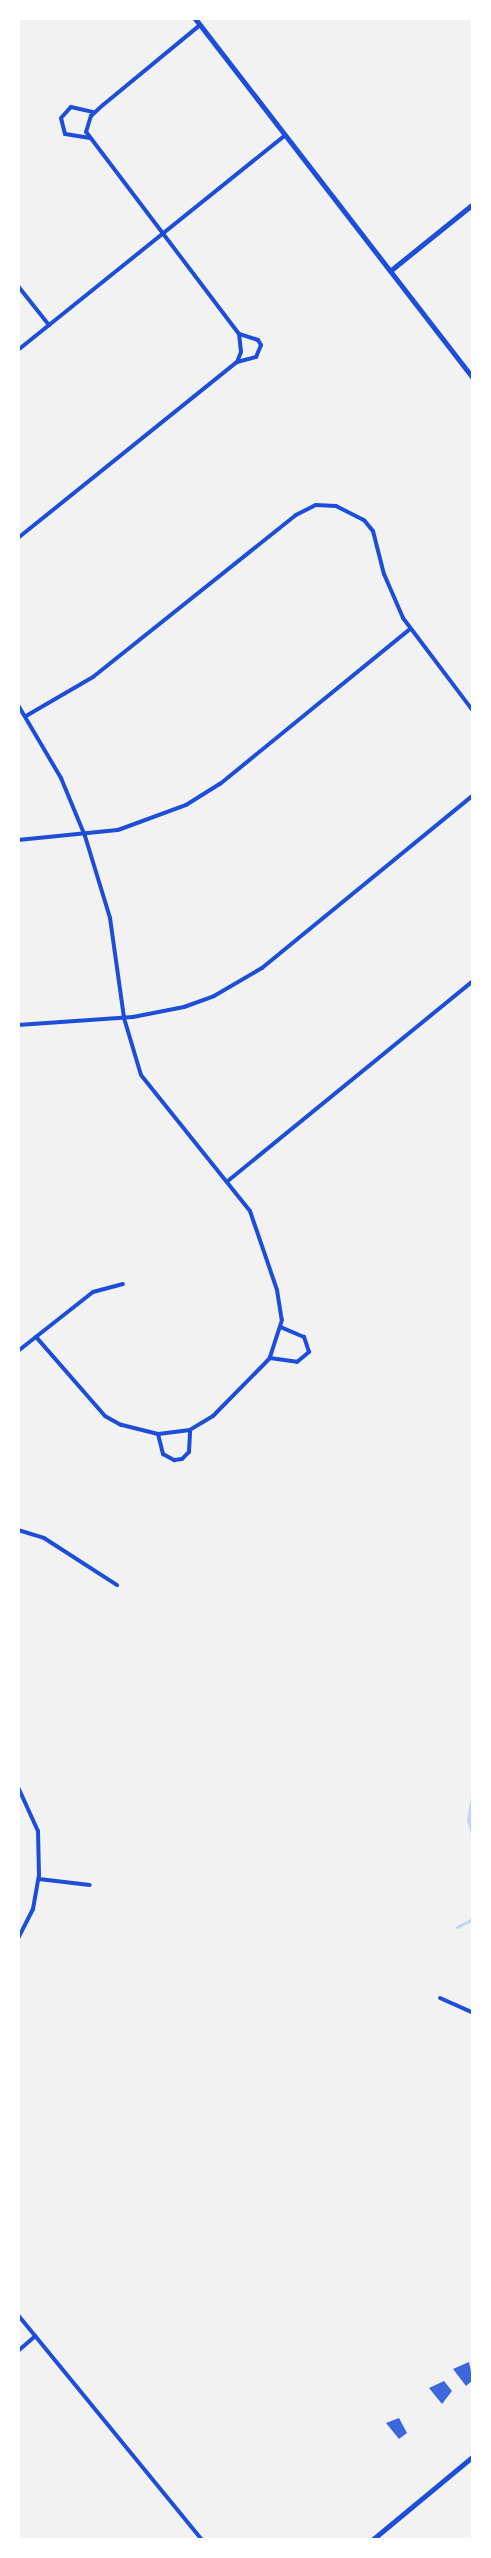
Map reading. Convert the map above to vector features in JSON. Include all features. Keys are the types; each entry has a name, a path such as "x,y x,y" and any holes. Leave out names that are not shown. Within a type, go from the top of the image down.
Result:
{"main road":[{"path":"372,2540 473,2456"}],"street":[{"path":"195,18 473,378"},
{"path":"200,25 94,113 86,124 90,138 239,334 242,347 237,362"},
{"path":"90,138 65,134 62,118 71,107 94,113"},
{"path":"18,350 285,135"},
{"path":"390,271 473,204"},
{"path":"18,286 49,325"},
{"path":"18,538 237,362 256,357 261,345 252,337 239,334"},
{"path":"26,716 93,677 296,515 316,506 336,506 364,520 373,531 384,574 410,629 473,711"},
{"path":"18,840 85,836 153,820 220,784 410,629"},
{"path":"18,705 61,778 85,836 110,918 124,1018 141,1075 229,1179 257,1228 277,1290 280,1327 270,1358 213,1416 190,1430 158,1434 138,1431 105,1416 36,1337"},
{"path":"18,1025 124,1018 184,1007 214,996 262,968 473,795"},
{"path":"229,1179 473,981"},
{"path":"18,1351 93,1292 123,1284"},
{"path":"270,1358 297,1362 309,1352 304,1337 280,1327"},
{"path":"158,1434 163,1454 174,1460 182,1459 189,1452 190,1430"},
{"path":"18,1530 44,1538 76,1556 117,1585"},
{"path":"18,1788 38,1831 39,1879 33,1909 18,1939"},
{"path":"39,1879 90,1885"},
{"path":"440,1998 473,2013"},
{"path":"18,2315 202,2540"},
{"path":"18,2351 35,2336"}],"water":[{"path":"473,1785 473,1841 467,1820"}],"building":[{"path":"469,2362 473,2380 466,2386 453,2369"},
{"path":"444,2381 452,2391 442,2404 429,2388"},
{"path":"399,2418 407,2433 399,2439 386,2423"}],"waterway":[{"path":"457,1927 473,1919"}]}
